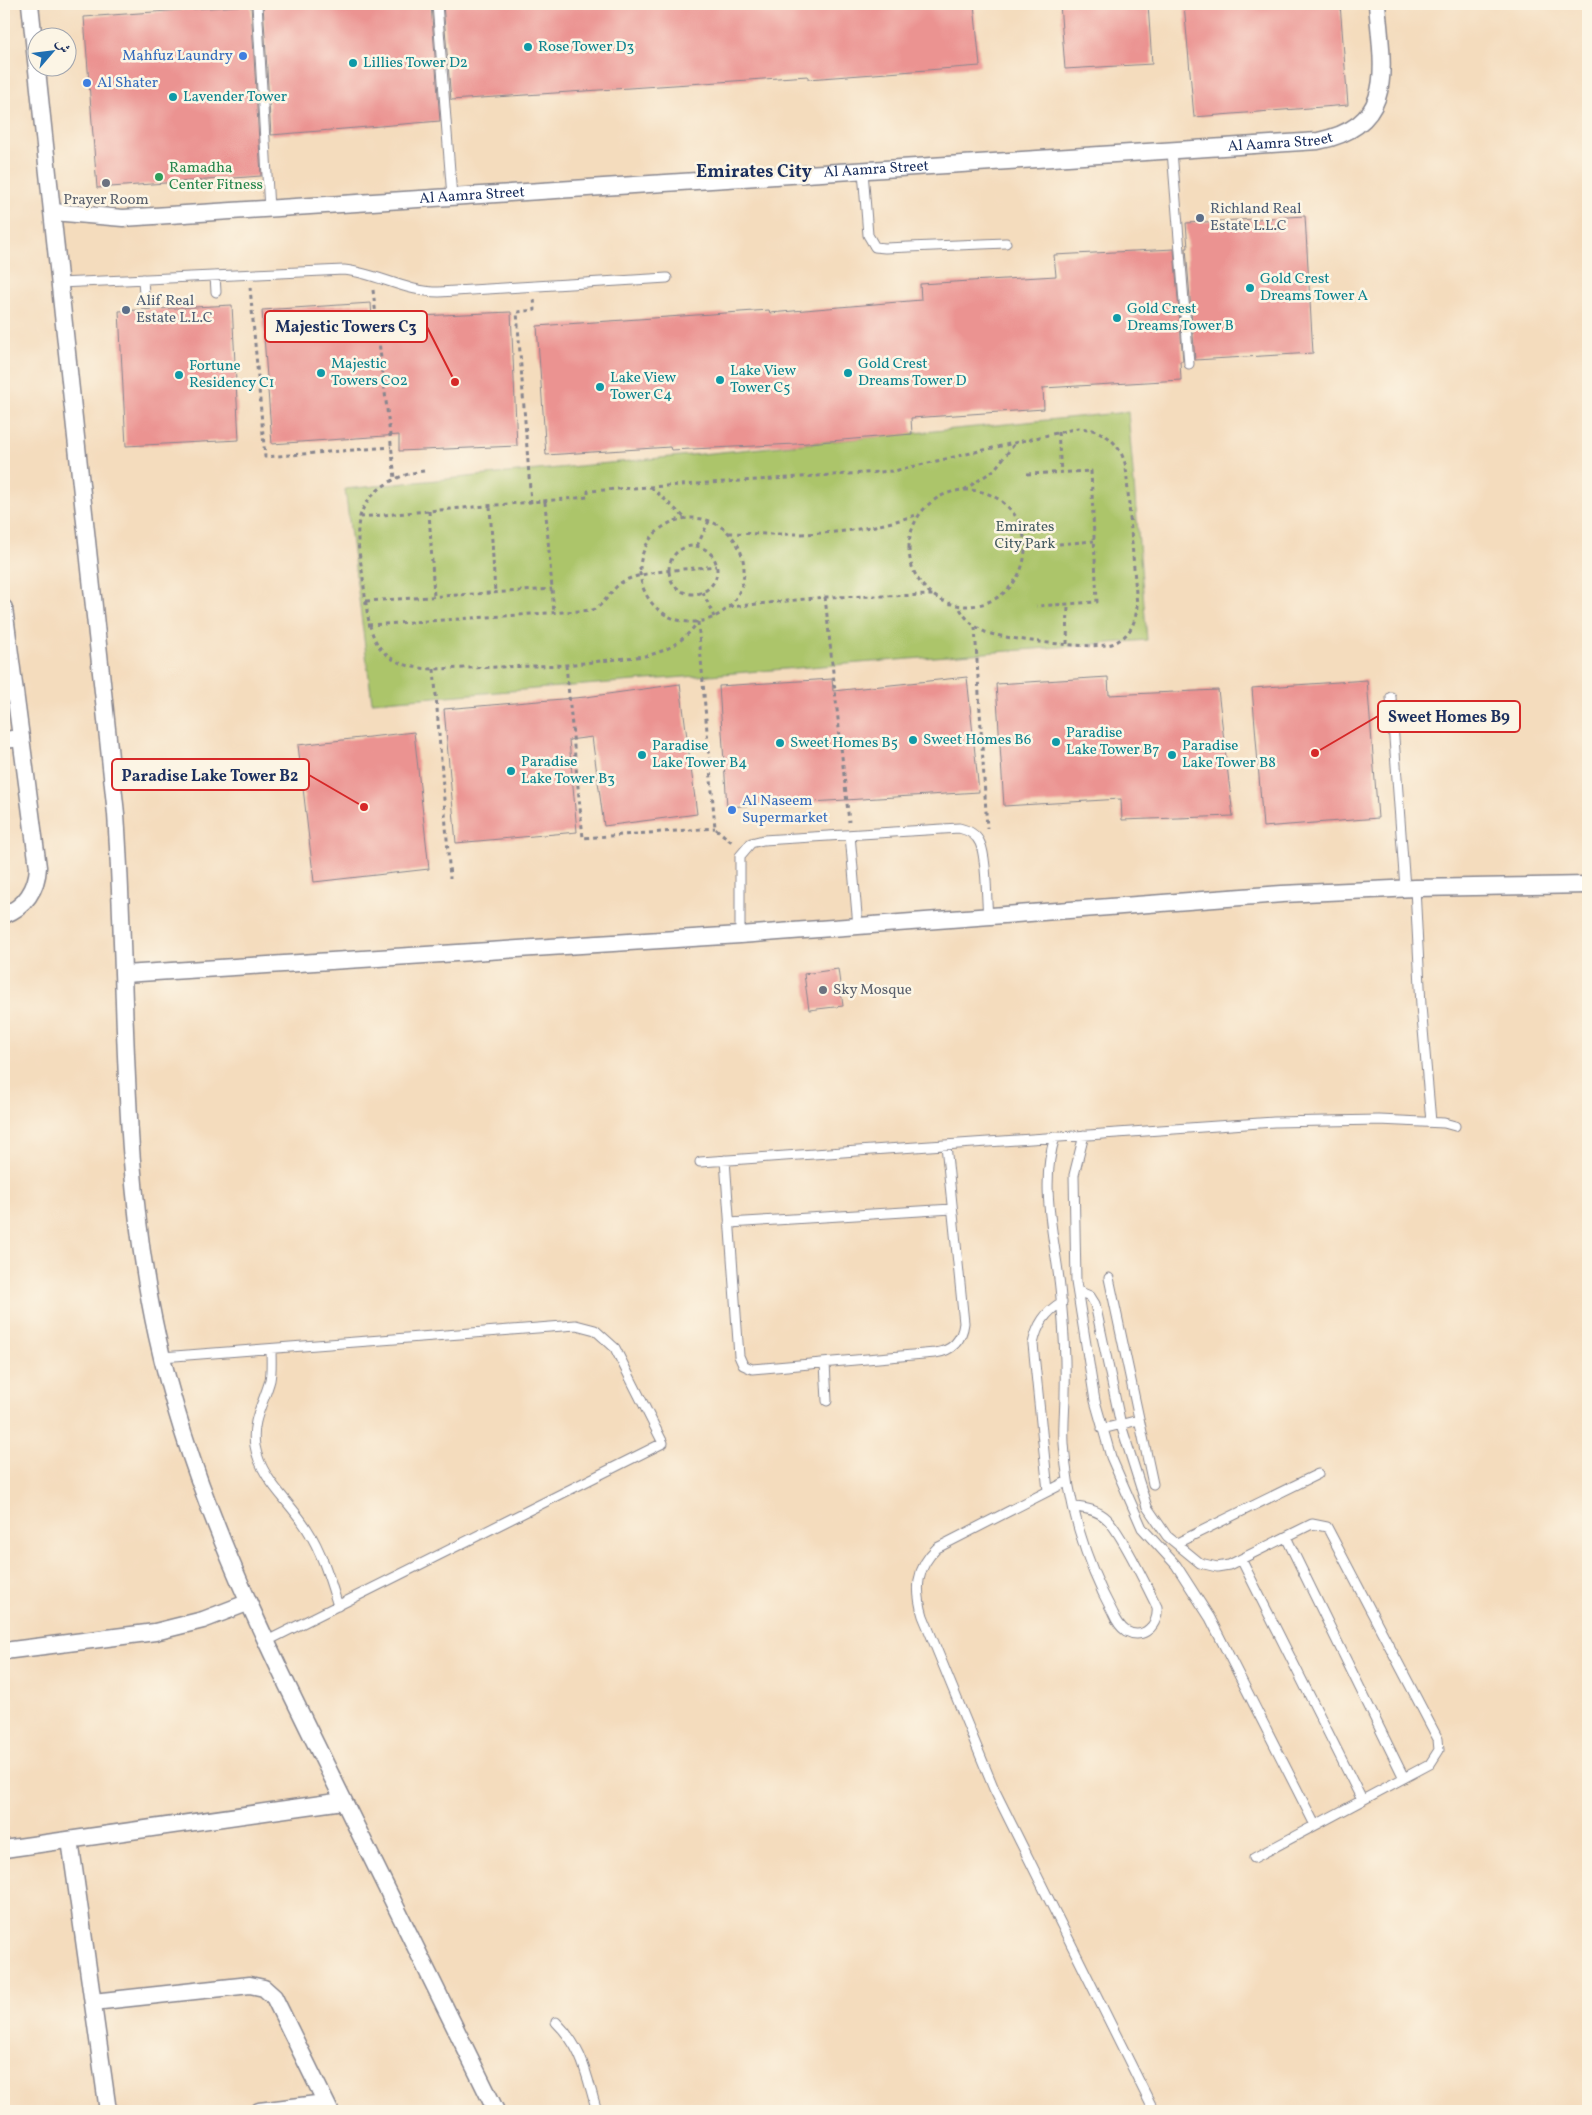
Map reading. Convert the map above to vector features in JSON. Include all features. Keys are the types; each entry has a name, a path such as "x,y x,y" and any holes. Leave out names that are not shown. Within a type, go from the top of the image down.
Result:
{"street":[{"path":"30,4 111,760 120,867 127,1096 133,1179 146,1284 162,1358 196,1472 247,1603 496,2111"},
{"name":"Al Aamra Street","path":"53,212 123,218 1318,141 1337,137 1354,128 1368,115 1378,98 1383,78 1377,4"},
{"path":"4,608 38,858 38,876 25,901 4,915"},
{"path":"4,740 22,738"},
{"path":"124,974 740,935 1275,894 1410,888 1588,885"},
{"path":"4,1651 154,1632 203,1620 247,1603"},
{"path":"4,1849 344,1801"},
{"path":"70,1840 108,2111"},
{"path":"93,2002 250,1985 264,1988 274,1997 327,2107 259,2111"}],"lane":[{"path":"257,4 269,209"},
{"path":"437,4 452,197"},
{"path":"1172,151 1189,364"},
{"path":"863,171 868,235 875,247 1006,243"},
{"path":"59,283 344,270 371,274 397,285 425,292 668,278"},
{"path":"215,276 216,292"},
{"path":"143,279 144,295"},
{"path":"1391,697 1431,1122"},
{"path":"740,935 738,863 742,851 757,841 959,828 972,833 982,848 988,916"},
{"path":"850,835 858,926"},
{"path":"700,1162 1274,1122 1379,1120 1431,1122 1455,1126"},
{"path":"1084,1135 1074,1176 1076,1272 1086,1348 1102,1429 1123,1489 1142,1528 1176,1565 1206,1611 1315,1825"},
{"path":"1056,1137 1048,1164 1047,1192 1062,1302 1065,1356 1064,1441 1068,1481 1074,1508 1090,1562 1118,1622 1128,1632 1134,1634 1147,1631 1156,1620 1156,1607 1112,1525 1106,1518 1091,1509 1074,1508"},
{"path":"725,1160 739,1356 743,1366 752,1369 943,1352 956,1344 963,1331 964,1323 946,1145"},
{"path":"729,1223 952,1209"},
{"path":"1059,1274 1076,1272"},
{"path":"1109,1278 1153,1484"},
{"path":"1078,1291 1086,1293 1093,1300 1121,1424 1147,1507 1159,1527 1200,1563 1211,1567 1223,1567 1317,1524 1330,1532 1438,1739 1438,1750 1434,1760 1254,1858"},
{"path":"1048,1491 1032,1344 1039,1324 1045,1315 1062,1302"},
{"path":"162,1358 566,1325 586,1327 602,1335 615,1348 663,1443 265,1642"},
{"path":"1086,1348 1103,1345"},
{"path":"271,1350 270,1380 255,1420 257,1456 266,1477 300,1518 315,1542 338,1606"},
{"path":"825,1363 828,1401"},
{"path":"1102,1429 1139,1420"},
{"path":"1177,1543 1318,1474"},
{"path":"1068,1481 937,1548 923,1564 917,1584 917,1594 923,1616 994,1789 1154,2111"},
{"path":"1286,1537 1404,1778"},
{"path":"1241,1559 1362,1800"},
{"path":"556,2022 574,2043 582,2056 597,2111"}],"path":[{"path":"249,274 264,456 391,446"},
{"path":"371,274 395,478"},
{"path":"531,503 517,312 535,310 533,286"},
{"path":"360,516 545,502 588,497 588,491 894,470 1078,428 1097,430 1113,441 1124,458 1137,606 1136,615 1129,632 1114,644 1094,647 992,634 975,627 958,605"},
{"path":"1058,432 1061,472"},
{"path":"964,490 994,470 1016,442"},
{"path":"424,471 395,478 375,493 360,516 358,537 368,625 378,645 394,660 414,667 434,669 566,665 655,654 679,642 698,622"},
{"path":"1027,474 1091,471 1097,602 1036,606"},
{"path":"650,487 686,518"},
{"path":"729,607 825,597 934,595 958,605 984,604 1006,591 1021,570 1026,545 1018,520 1001,500 977,490 964,490 939,497 920,514 912,532 910,551 917,576 934,595"},
{"path":"545,502 554,613"},
{"path":"490,506 495,593"},
{"path":"429,511 434,596"},
{"path":"728,533 812,535 839,533 894,522 920,514"},
{"path":"686,518 709,521 728,533 741,553 744,570 741,587 729,607 714,617 698,622 675,619 664,614 648,598 640,576 643,553 655,533 664,526 686,518"},
{"path":"697,546 709,521"},
{"path":"1059,544 1094,541"},
{"path":"697,546 710,553 716,566 714,581 703,592 696,594 681,591 675,586 669,572 672,558 676,552 682,548 697,546"},
{"path":"368,625 593,610 601,605 618,585 640,576 716,566"},
{"path":"366,601 552,589"},
{"path":"703,592 714,617"},
{"path":"825,597 850,835"},
{"path":"1067,644 1068,604"},
{"path":"698,622 715,828"},
{"path":"975,627 988,838 982,848"},
{"path":"566,665 583,838 715,828 742,851"},
{"path":"434,669 450,878"}],"green space":[{"name":"Emirates City Park","path":"1128,412 1147,640 372,702 345,489"}],"building":[{"name":"Lillies Tower D2","path":"263,4 431,4 440,121 271,135"},
{"path":"443,4 974,4 980,66 808,79 808,76 451,100"},
{"path":"1060,4 1148,4 1152,64 1065,69"},
{"path":"1184,4 1340,4 1348,105 1194,117"},
{"name":"Lavender Tower","path":"251,5 261,176 97,188 84,17"},
{"name":"Gold Crest Dreams Tower A","path":"1305,216 1313,353 1195,360 1186,248 1188,248 1186,223"},
{"path":"1174,249 1183,361 1180,361 1181,380 1043,388 1044,409 911,418 912,434 796,444 671,450 670,447 546,455 537,326 769,310 770,313 921,300 920,284 1056,276 1054,255"},
{"path":"371,303 372,318 511,312 517,446 399,451 399,435 272,444 262,310"},
{"name":"Fortune Residency C1","path":"232,305 239,440 126,446 119,311"},
{"path":"967,677 979,792 727,807 719,686 832,679 833,691"},
{"path":"1108,677 1109,695 1218,690 1233,816 1122,820 1121,799 1004,806 996,684"},
{"path":"1367,680 1378,818 1263,827 1252,688"},
{"path":"680,684 697,814 604,826 592,737 569,740 577,832 456,843 444,709 586,697"},
{"path":"414,732 429,869 314,882 298,745"},
{"name":"Sky Mosque","path":"838,969 843,1006 809,1010 804,974"}],"place":[{"name":"Rose Tower D3","path":"528,47"},
{"name":"Mahfuz Laundry","path":"243,56"},
{"name":"Lillies Tower D2","path":"353,63"},
{"name":"Al Shater","path":"87,83"},
{"name":"Lavender Tower","path":"173,97"},
{"name":"Ramadha Center Fitness","path":"159,177"},
{"name":"Prayer Room","path":"106,183"},
{"name":"Richland Real Estate L.L.C","path":"1200,218"},
{"name":"Gold Crest Dreams Tower A","path":"1250,288"},
{"name":"Alif Real Estate L.L.C","path":"126,310"},
{"name":"Gold Crest Dreams Tower B","path":"1117,318"},
{"name":"Majestic Towers C02","path":"321,373"},
{"name":"Gold Crest Dreams Tower D","path":"848,373"},
{"name":"Fortune Residency C1","path":"179,375"},
{"name":"Lake View Tower C5","path":"720,380"},
{"name":"Majestic Towers C3","path":"455,382"},
{"name":"Lake View Tower C4","path":"600,387"},
{"name":"Sweet Homes B6","path":"913,740"},
{"name":"Paradise Lake Tower B7","path":"1056,742"},
{"name":"Sweet Homes B5","path":"780,743"},
{"name":"Sweet Homes B9","path":"1315,753"},
{"name":"Paradise Lake Tower B4","path":"642,755"},
{"name":"Paradise Lake Tower B8","path":"1172,755"},
{"name":"Paradise Lake Tower B3","path":"511,771"},
{"name":"Paradise Lake Tower B2","path":"364,807"},
{"name":"Al Naseem Supermarket","path":"732,810"},
{"name":"Sky Mosque","path":"823,990"}],"district":[{"name":"Emirates City","path":"754,172"}]}
